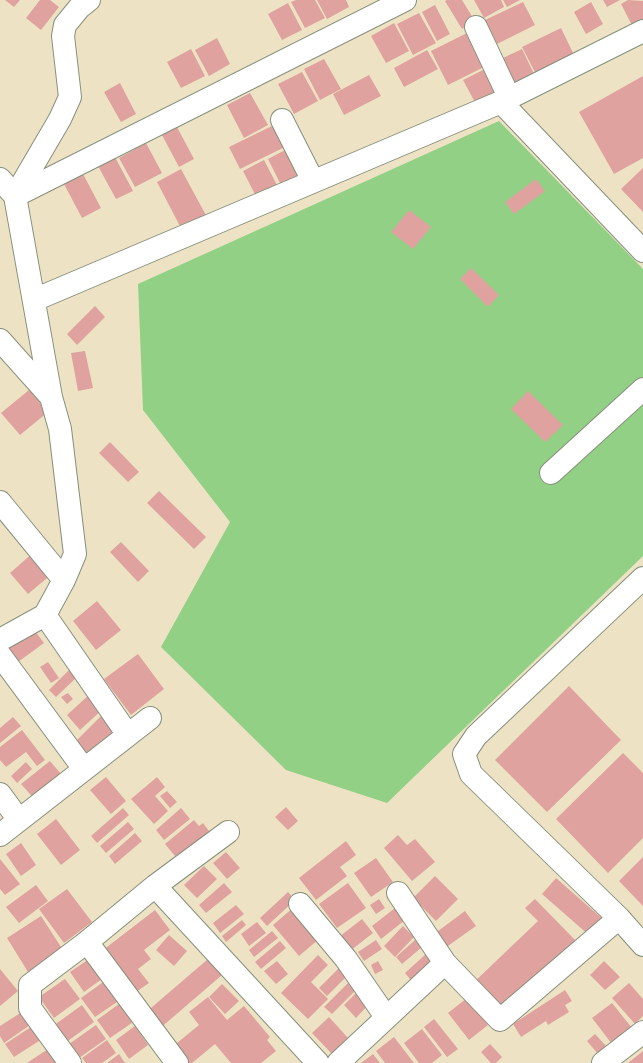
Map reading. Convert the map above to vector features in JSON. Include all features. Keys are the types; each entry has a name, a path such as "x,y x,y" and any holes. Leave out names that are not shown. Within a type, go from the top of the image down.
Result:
{"street":[{"path":"15,196 405,0"},
{"path":"15,196 60,120 70,97 63,36 65,24 78,3"},
{"path":"476,27 505,100 643,252"},
{"path":"34,300 505,100 643,31"},
{"path":"282,120 313,181"},
{"path":"0,179 15,196 51,398 60,429 75,554 64,580 45,615 0,640"},
{"path":"0,340 51,398"},
{"path":"551,473 643,389"},
{"path":"0,502 64,580"},
{"path":"643,578 476,736 464,754 471,774 618,918 643,945"},
{"path":"45,615 128,735"},
{"path":"0,655 84,770"},
{"path":"0,835 150,718"},
{"path":"0,794 19,820"},
{"path":"70,1063 30,1008 30,985 87,942 155,886 228,832"},
{"path":"155,886 318,1063"},
{"path":"398,893 445,963 500,1020 618,918"},
{"path":"300,904 346,959 386,1017"},
{"path":"87,942 178,1063"},
{"path":"338,1063 445,963"},
{"path":"604,1063 643,1032"}],"green space":[{"path":"499,121 643,269 643,556 387,803 286,770 161,647 230,522 143,410 138,284"}],"building":[{"path":"5,0 20,0 14,7"},
{"path":"40,0 50,0 59,7 41,30 26,18"},
{"path":"296,0 315,0 325,18 305,28 291,2"},
{"path":"317,0 346,0 349,7 327,19"},
{"path":"462,0 475,21 462,29 445,1"},
{"path":"474,0 501,0 504,7 484,18"},
{"path":"503,0 520,0 507,7"},
{"path":"603,0 620,0 607,7"},
{"path":"628,0 643,1 643,26 635,31 621,4"},
{"path":"523,2 535,25 497,44 485,20"},
{"path":"591,2 603,24 586,34 574,12"},
{"path":"288,3 302,30 282,40 268,14"},
{"path":"435,5 450,34 437,41 422,12"},
{"path":"419,13 436,43 413,55 397,24"},
{"path":"394,23 409,51 386,63 371,36"},
{"path":"561,28 577,61 539,80 522,47"},
{"path":"469,32 486,66 448,85 431,51"},
{"path":"217,38 230,64 209,76 195,50"},
{"path":"191,49 205,76 181,88 167,62"},
{"path":"522,49 537,80 518,89 503,58"},
{"path":"427,50 438,69 404,87 394,68"},
{"path":"324,59 341,89 320,100 304,69"},
{"path":"487,68 501,97 478,108 463,80"},
{"path":"302,72 318,101 294,114 278,84"},
{"path":"369,75 381,96 344,115 333,94"},
{"path":"643,76 643,158 614,174 579,112"},
{"path":"120,83 136,114 121,122 104,92"},
{"path":"250,93 268,125 244,138 227,105"},
{"path":"276,124 287,146 240,169 229,147"},
{"path":"177,127 194,159 179,167 162,135"},
{"path":"146,143 162,173 135,187 119,158"},
{"path":"289,148 305,180 284,191 268,159"},
{"path":"115,157 133,191 116,199 98,166"},
{"path":"264,160 280,191 259,202 243,171"},
{"path":"643,168 643,212 621,189"},
{"path":"181,169 208,219 183,232 157,182"},
{"path":"83,174 101,208 82,218 64,184"},
{"path":"536,179 545,191 514,214 505,202"},
{"path":"409,210 431,227 413,249 391,232"},
{"path":"471,268 499,295 488,307 460,279"},
{"path":"95,306 105,317 77,345 67,334"},
{"path":"85,351 93,388 78,391 71,353"},
{"path":"29,390 48,412 20,435 1,413"},
{"path":"528,391 563,425 545,442 511,409"},
{"path":"110,442 139,472 128,482 99,453"},
{"path":"159,491 206,537 194,549 147,503"},
{"path":"121,542 149,571 138,582 110,552"},
{"path":"34,552 53,573 28,594 10,573"},
{"path":"97,601 121,630 96,650 73,621"},
{"path":"32,627 44,643 18,662 6,646"},
{"path":"138,654 164,689 131,715 104,679"},
{"path":"48,662 59,678 51,683 40,667"},
{"path":"71,668 78,676 56,697 49,690"},
{"path":"569,686 621,740 547,812 495,760"},
{"path":"68,693 73,699 67,704 61,697"},
{"path":"91,693 104,708 80,730 67,715"},
{"path":"102,715 118,731 90,759 74,743"},
{"path":"13,717 21,726 0,743 0,728"},
{"path":"22,730 45,760 37,766 26,752 6,767 0,760 0,747"},
{"path":"623,753 643,773 643,838 608,873 556,819"},
{"path":"50,761 66,780 38,803 21,784"},
{"path":"26,762 32,769 17,783 11,776"},
{"path":"106,777 126,801 111,814 90,790"},
{"path":"157,777 165,787 155,796 168,811 154,824 131,799"},
{"path":"167,791 177,802 170,808 160,796"},
{"path":"286,807 298,821 288,830 275,817"},
{"path":"123,808 129,815 97,843 91,836"},
{"path":"181,808 190,819 164,840 156,830"},
{"path":"56,819 80,850 61,865 37,834"},
{"path":"194,820 199,826 203,823 212,835 180,862 165,844"},
{"path":"128,822 134,829 106,853 100,846"},
{"path":"135,833 142,841 115,864 109,856"},
{"path":"398,835 407,845 415,839 435,862 412,881 384,848"},
{"path":"346,841 356,855 340,867 347,876 316,900 299,878"},
{"path":"21,843 36,865 21,876 6,854"},
{"path":"226,852 240,868 227,879 213,863"},
{"path":"643,857 643,906 619,881"},
{"path":"376,858 393,882 371,897 354,873"},
{"path":"0,859 20,884 5,895 0,889"},
{"path":"204,866 217,879 197,898 184,885"},
{"path":"435,876 458,899 436,921 413,898"},
{"path":"556,878 605,921 591,937 542,894"},
{"path":"224,883 232,892 206,913 199,905"},
{"path":"348,883 366,908 337,928 319,904"},
{"path":"36,885 48,901 19,923 6,907"},
{"path":"67,889 92,922 64,943 39,909"},
{"path":"288,892 295,900 267,926 260,918"},
{"path":"379,899 385,908 376,914 370,905"},
{"path":"535,899 577,942 500,1015 471,985 538,921 525,908"},
{"path":"236,905 244,914 220,933 213,923"},
{"path":"293,908 319,939 299,956 273,925"},
{"path":"395,908 405,920 381,939 372,926"},
{"path":"155,910 170,930 144,950 151,959 138,969 149,983 136,992 103,950"},
{"path":"465,911 476,926 445,948 434,934"},
{"path":"41,916 63,950 28,972 7,938"},
{"path":"362,919 373,933 350,951 339,937"},
{"path":"242,920 246,925 226,942 222,936"},
{"path":"257,922 266,933 249,946 241,934"},
{"path":"403,926 414,937 395,957 384,946"},
{"path":"272,931 278,938 254,957 249,950"},
{"path":"169,935 187,951 174,966 156,950"},
{"path":"376,940 382,949 364,961 358,952"},
{"path":"415,940 422,947 402,964 396,957"},
{"path":"280,941 286,948 261,969 255,962"},
{"path":"427,953 437,964 415,985 405,973"},
{"path":"318,955 328,965 311,982 328,999 308,1019 281,993"},
{"path":"92,957 106,976 84,992 70,972"},
{"path":"208,959 222,975 158,1030 144,1014"},
{"path":"277,961 288,974 276,984 264,971"},
{"path":"378,961 383,970 375,974 371,965"},
{"path":"604,961 620,977 605,990 590,975"},
{"path":"344,963 352,971 327,996 319,988"},
{"path":"0,969 18,991 0,1006"},
{"path":"65,979 80,999 54,1018 39,997"},
{"path":"106,980 120,1000 95,1017 81,998"},
{"path":"348,983 355,991 332,1014 324,1007"},
{"path":"629,983 643,999 643,1016 635,1024 612,998"},
{"path":"222,984 239,1001 225,1014 209,997"},
{"path":"565,990 572,1001 565,1005 569,1012 548,1025 546,1021 521,1037 513,1024"},
{"path":"357,992 369,1004 356,1018 344,1005"},
{"path":"208,997 227,1020 244,1006 270,1037 267,1040 276,1051 261,1063 231,1063 215,1044 192,1063 184,1063 171,1048 199,1025 189,1012"},
{"path":"467,998 488,1025 469,1040 448,1013"},
{"path":"123,1001 136,1020 110,1038 97,1020"},
{"path":"612,1003 632,1028 612,1044 592,1018"},
{"path":"82,1005 94,1022 65,1043 53,1026"},
{"path":"25,1010 33,1023 4,1043 0,1036 0,1026"},
{"path":"329,1017 349,1039 332,1054 312,1033"},
{"path":"434,1019 458,1049 447,1057 424,1027"},
{"path":"34,1025 42,1039 14,1057 5,1044"},
{"path":"96,1025 106,1039 79,1058 69,1044"},
{"path":"135,1026 148,1045 129,1059 116,1040"},
{"path":"422,1029 442,1055 432,1063 419,1063 404,1043"},
{"path":"595,1034 607,1047 598,1054 587,1041"},
{"path":"394,1037 414,1063 385,1063 376,1051"},
{"path":"107,1040 116,1053 102,1063 86,1063 82,1058"},
{"path":"490,1044 502,1057 496,1063 491,1063 481,1052"},
{"path":"48,1049 57,1063 27,1063"},
{"path":"643,1051 643,1063 628,1063"},
{"path":"119,1054 125,1063 107,1063"},
{"path":"373,1054 380,1063 361,1063"}]}
